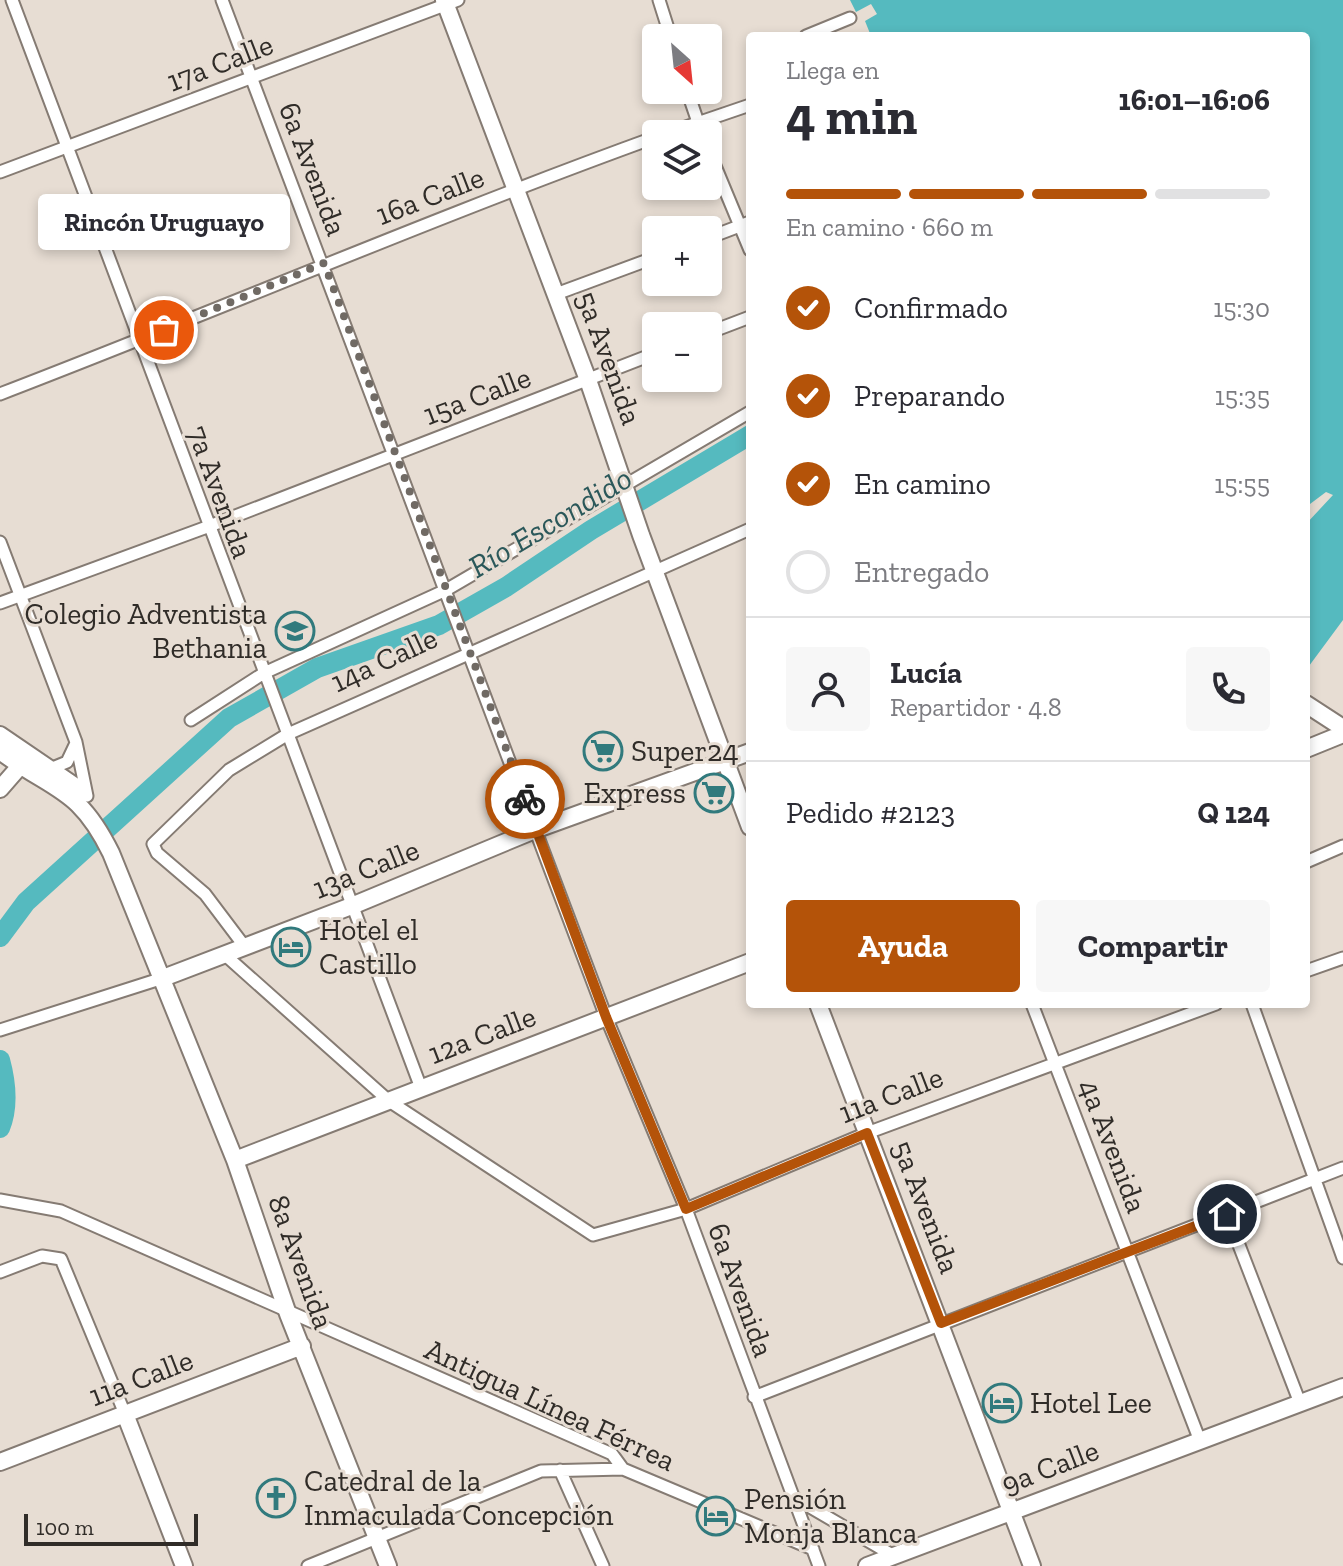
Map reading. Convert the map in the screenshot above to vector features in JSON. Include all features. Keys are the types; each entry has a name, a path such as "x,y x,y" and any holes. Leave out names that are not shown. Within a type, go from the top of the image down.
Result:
{"street":[{"name":"7a Avenida","path":"12,0 207,527 354,905 421,1088"},
{"name":"6a Avenida","path":"222,0 324,263 606,1017 686,1209 819,1566"},
{"path":"659,0 667,24"},
{"name":"17a Calle","path":"0,172 449,1"},
{"name":"5a Avenida","path":"449,1 746,817"},
{"path":"816,32 850,18"},
{"path":"717,120 746,107"},
{"name":"16a Calle","path":"0,394 515,188 642,142"},
{"path":"722,177 745,224 722,233"},
{"path":"556,294 642,262"},
{"path":"722,328 746,319"},
{"name":"15a Calle","path":"0,603 207,527 642,359"},
{"path":"191,720 266,677 446,591 626,489 746,414"},
{"name":"14a Calle","path":"245,947 205,894 157,853 154,841 229,770 288,734 468,646 656,571 746,531"},
{"name":"8a Avenida","path":"0,542 76,742 87,796 117,857 150,956 163,978 235,1160 288,1314 388,1566"},
{"path":"1310,707 1342,735 1310,747"},
{"path":"0,735 25,762"},
{"path":"50,769 67,762 76,742"},
{"path":"0,751 25,762"},
{"name":"13a Calle","path":"0,1030 163,978 354,905 537,829 746,754"},
{"path":"0,789 25,762"},
{"name":"8a Avenida","path":"25,762 50,769 87,796"},
{"name":"8a Avenida","path":"25,762 101,821"},
{"path":"1310,860 1343,846"},
{"path":"224,954 389,1101"},
{"path":"1310,970 1343,958"},
{"name":"12a Calle","path":"235,1160 746,964"},
{"name":"5a Avenida","path":"820,1008 1032,1566"},
{"name":"4a Avenida","path":"1034,1008 1200,1441"},
{"name":"11a Calle","path":"389,1101 586,1232 607,1233 686,1209 867,1133 1205,1008"},
{"path":"1253,1008 1343,1258"},
{"path":"754,1397 1343,1168"},
{"name":"Antigua Línea Férrea","path":"0,1200 61,1211 288,1314 612,1454 623,1469 813,1549"},
{"path":"1227,1214 1300,1403"},
{"path":"0,1272 42,1256 61,1259 184,1566"},
{"name":"11a Calle","path":"0,1462 302,1346"},
{"name":"9a Calle","path":"867,1566 1343,1387"},
{"path":"308,1566 541,1471 608,1472 623,1469"},
{"path":"560,1470 603,1566"},
{"path":"793,1497 894,1556"}],"water":[{"path":"850,0 1343,0 1343,620 1310,665 1310,520 1333,495 1326,492 1310,504 1310,32 869,32 865,21 877,14 871,4 856,12"}],"waterway":[{"name":"Río Escondido","path":"0,937 26,902 229,718 317,668 439,625 506,587 591,530 746,437"},
{"name":"Río Escondido","path":"0,1060 6,1094 0,1128"}],"way so far":[{"path":"164,330 324,263 525,799"}],"place":[{"name":"Rincón Uruguayo","path":"164,330"},
{"name":"Colegio Adventista Bethania","path":"295,631"},
{"name":"Super24","path":"603,751"},
{"name":"Express","path":"714,793"},
{"name":"Hotel el Castillo","path":"291,947"},
{"name":"Hotel Lee","path":"1002,1403"},
{"name":"Catedral de la Inmaculada Concepción","path":"276,1498"},
{"name":"Pensión Monja Blanca","path":"716,1516"}],"route":[{"path":"525,799 606,1017 686,1209 867,1133 941,1323 1227,1214"}]}
